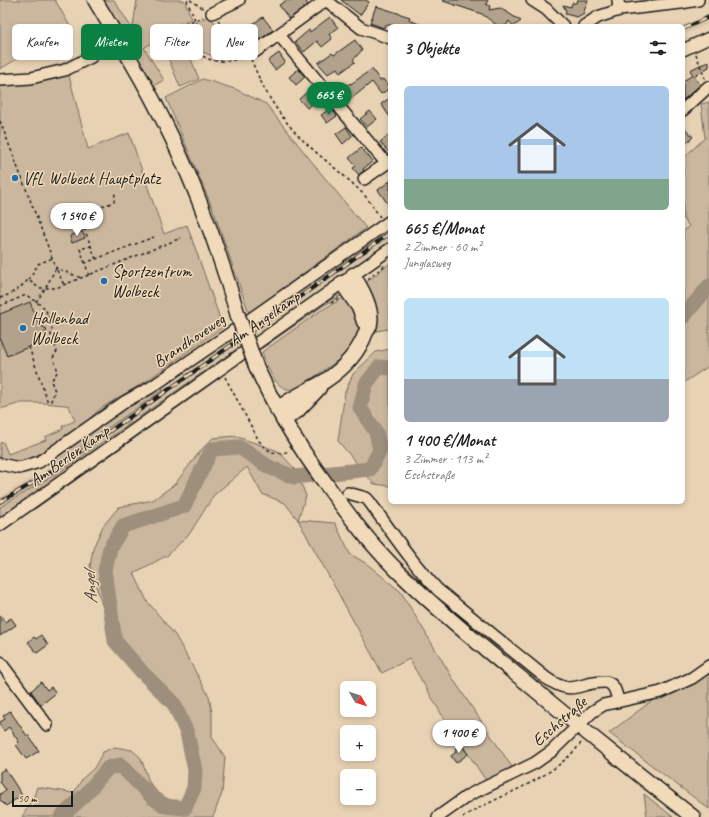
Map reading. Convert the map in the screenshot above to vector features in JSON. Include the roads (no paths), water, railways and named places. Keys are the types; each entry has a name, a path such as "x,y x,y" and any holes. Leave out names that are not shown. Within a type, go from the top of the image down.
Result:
{"main road":[{"path":"95,0 155,103 178,152 211,231 238,316 256,366 294,444 344,510 374,546 440,611 578,726 694,817"},
{"path":"280,415 326,380 355,354 363,343 367,332 351,281"}],"street":[{"path":"212,13 239,0"},
{"path":"258,49 326,0 361,28 388,37"},
{"path":"532,0 547,5 561,24"},
{"path":"587,24 619,5 698,0"},
{"path":"279,34 388,162 364,179"},
{"path":"688,47 709,38"},
{"path":"0,80 31,78 66,70 85,60"},
{"path":"685,108 708,87"},
{"name":"Brandhoveweg","path":"0,464 19,468 39,462 126,401 150,388 229,334 388,222"},
{"name":"Am Angelkamp","path":"158,414 351,281 388,251"},
{"name":"Am Berler Kamp","path":"0,525 158,414"},
{"path":"348,493 362,496 369,501 400,545 425,577 438,590 555,685 563,688 571,688 606,682 610,683 614,688 618,701"},
{"path":"0,662 47,725"},
{"name":"Eschstraße","path":"438,817 470,795 535,763 552,752 592,712 603,705 661,692 692,678 709,666"}],"waterway":[{"name":"Angel","path":"685,315 709,286"},
{"name":"Angel","path":"61,817 85,795 108,768 120,765 153,798 165,806 185,808 194,788 195,770 187,733 174,704 142,672 115,641 105,571 110,548 123,526 184,506 212,449 239,447 269,467 294,477 370,469 380,450 376,432 360,408 366,384 379,367 388,368"}],"railway":[{"path":"685,28 709,17"},
{"path":"0,502 59,467 388,234"}],"place":[{"name":"VfL Wolbeck Hauptplatz","path":"15,178"},
{"name":"Sportzentrum Wolbeck","path":"104,281"},
{"name":"Hallenbad Wolbeck","path":"23,328"}]}
